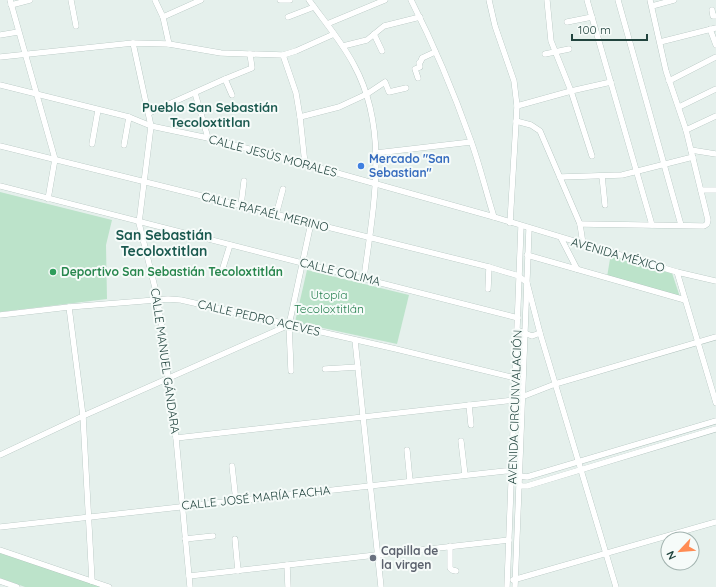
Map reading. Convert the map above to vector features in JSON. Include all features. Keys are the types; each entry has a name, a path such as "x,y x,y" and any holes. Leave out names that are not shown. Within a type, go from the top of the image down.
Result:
{"street":[{"path":"30,0 11,2 18,32 55,159 48,199"},
{"path":"71,0 76,26"},
{"path":"155,0 163,17 169,44"},
{"path":"163,17 201,0"},
{"path":"280,0 290,0"},
{"path":"309,0 343,46 355,66 367,94 374,129 376,184 364,278"},
{"path":"327,24 385,0"},
{"path":"411,0 420,17 453,93 471,142 494,217"},
{"path":"489,0 495,26 514,81 517,106 510,222"},
{"path":"547,0 551,41 571,91 592,156"},
{"path":"587,0 652,225"},
{"path":"618,0 681,225"},
{"path":"580,224 704,226 707,224 708,220 686,130 669,81 650,0"},
{"path":"652,6 674,0"},
{"path":"288,17 314,7"},
{"path":"712,10 713,16 716,16"},
{"path":"567,22 592,16"},
{"path":"343,46 367,40 384,26 420,17"},
{"path":"660,42 713,28 716,45"},
{"path":"0,35 18,32"},
{"path":"0,57 25,53 133,43 169,44 221,53 283,55 296,51 334,34"},
{"path":"374,34 382,51"},
{"name":"CALLE MANUEL GÁNDARA","path":"133,43 152,126 139,223 158,300 169,378 190,587"},
{"path":"545,54 569,49"},
{"path":"418,78 415,69 420,67 419,63 422,58 435,52"},
{"path":"148,113 252,68 250,54"},
{"path":"283,55 296,93 306,164"},
{"path":"669,81 716,57"},
{"path":"225,79 232,95"},
{"path":"300,117 339,107 367,94 385,82 389,92 406,88"},
{"path":"517,106 611,82"},
{"name":"CALLE JESÚS MORALES","path":"0,85 129,117 152,126 208,138 306,164 521,226"},
{"path":"679,107 716,89"},
{"path":"195,93 208,138"},
{"path":"92,144 98,110"},
{"path":"686,130 716,116"},
{"path":"124,144 129,117"},
{"path":"516,121 531,125 540,131 580,224 583,244"},
{"path":"376,153 471,142"},
{"name":"CALLE RAFAÉL MERINO","path":"0,146 489,267 519,276 527,283"},
{"path":"691,150 716,154"},
{"path":"560,177 622,175 693,158"},
{"path":"602,176 604,205"},
{"path":"240,205 244,181"},
{"name":"CALLE COLIMA","path":"0,186 139,223 364,278 518,318"},
{"path":"276,215 283,189"},
{"path":"700,190 716,190"},
{"path":"291,371 289,325 304,263 311,223"},
{"name":"AVENIDA MÉXICO","path":"521,226 677,272 716,281"},
{"name":"AVENIDA CIRCUNVALACIÓN","path":"507,584 510,540 521,226"},
{"name":"AVENIDA CIRCUNVALACIÓN","path":"515,587 529,228"},
{"path":"561,238 577,269"},
{"path":"221,274 230,245"},
{"path":"527,255 685,300"},
{"path":"488,288 489,267"},
{"path":"677,272 716,403"},
{"path":"527,283 540,333 616,587"},
{"name":"CALLE PEDRO ACEVES","path":"0,316 69,307 168,299 181,300 515,378"},
{"path":"69,307 83,416 92,581"},
{"path":"0,455 83,416 289,325"},
{"path":"517,330 526,332 532,336 540,333"},
{"path":"176,438 514,400 555,384 716,337"},
{"path":"355,340 381,587"},
{"path":"325,369 358,367"},
{"path":"469,405 471,425"},
{"path":"512,471 520,476 527,477 716,421"},
{"path":"512,480 527,486 716,429"},
{"path":"461,442 465,475"},
{"path":"407,450 410,481"},
{"path":"232,466 236,501"},
{"name":"CALLE JOSÉ MARÍA FACHA","path":"0,527 512,471"},
{"path":"507,584 515,579 716,522"},
{"path":"185,539 213,536"},
{"path":"235,539 238,571"},
{"path":"188,576 510,540"},
{"path":"450,546 450,568 456,571"},
{"path":"0,550 109,587"},
{"path":"287,565 288,587"},
{"path":"0,581 17,587"}],"green space":[{"name":"Deportivo San Sebastián Tecoloxtitlán","path":"0,192 112,220 106,245 107,299 0,312"},
{"path":"611,253 671,270 680,297 607,277"},
{"name":"Utopía Tecoloxtitlán","path":"307,270 409,295 397,344 295,322"},
{"path":"0,551 104,587 25,587 0,578"}],"place":[{"name":"Mercado \"San Sebastian\"","path":"361,166"},
{"name":"Deportivo San Sebastián Tecoloxtitlán","path":"53,272"},
{"name":"Capilla de la virgen","path":"373,558"}],"district":[{"name":"Pueblo San Sebastián Tecoloxtitlan","path":"210,114"},
{"name":"San Sebastián Tecoloxtitlan","path":"164,244"}]}
